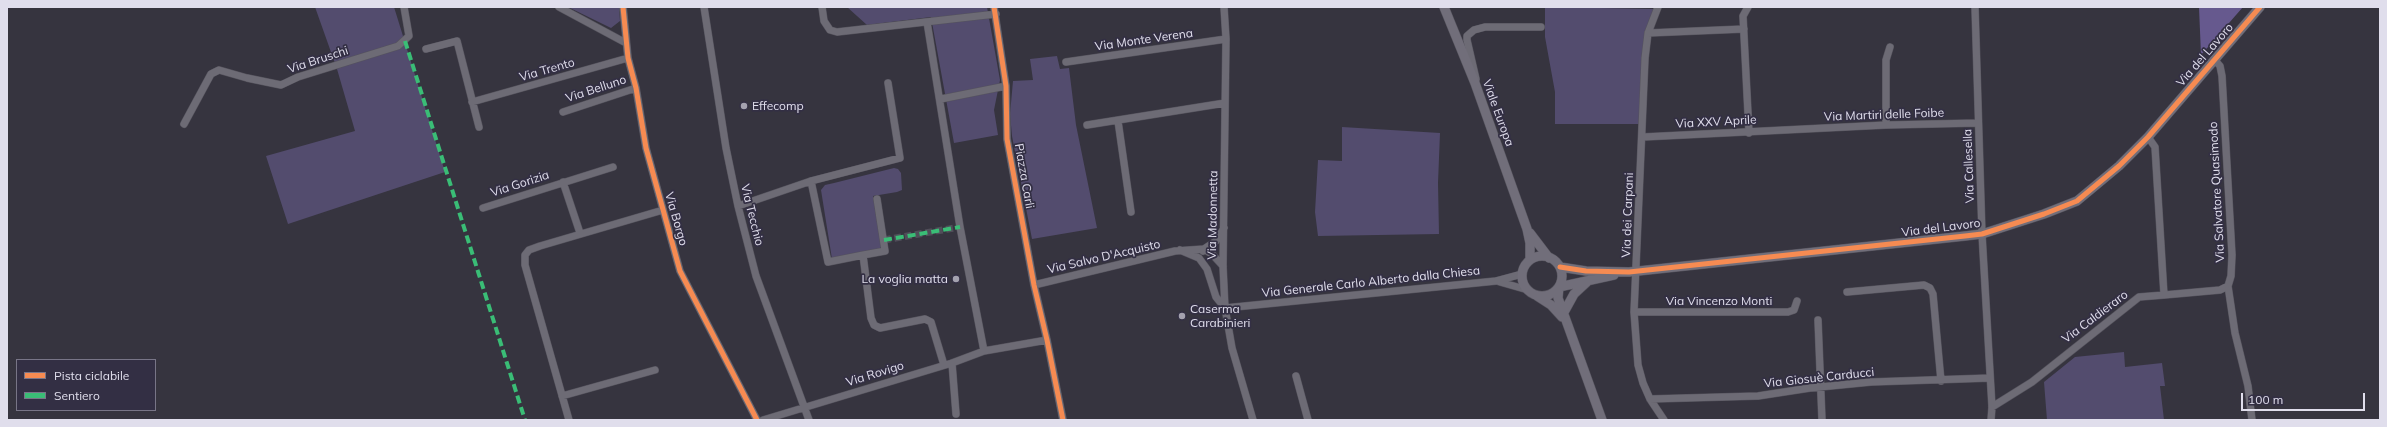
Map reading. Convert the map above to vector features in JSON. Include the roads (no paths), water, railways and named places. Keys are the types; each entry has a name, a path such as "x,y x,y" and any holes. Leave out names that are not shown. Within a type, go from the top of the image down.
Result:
{"street":[{"name":"Via Bruschi","path":"184,124 211,74 219,70 247,78 281,84 298,77 398,46 409,36 404,7"},
{"path":"559,7 626,43"},
{"name":"Via Borgo","path":"623,7 628,58 636,88 646,148 680,271 757,420"},
{"name":"Via Tecchio","path":"704,7 726,148 738,206 756,276 809,420"},
{"path":"822,7 824,21 830,30 837,32 927,22 995,10"},
{"name":"Via Madonnetta","path":"1224,7 1226,39 1223,266 1225,308 1232,348 1253,420"},
{"name":"Viale Europa","path":"1444,7 1475,83 1527,229 1530,243 1530,260"},
{"name":"Via dei Carpani","path":"1658,7 1648,33 1645,58 1643,137 1633,271 1638,365 1643,384 1650,399 1664,420"},
{"path":"1748,7 1743,16 1749,133"},
{"name":"Via Callesella","path":"1975,7 1982,234 1992,407 1991,420"},
{"name":"Via del Lavoro","path":"1560,267 1586,271 1633,271 1982,234 2024,222 2077,201 2106,178 2148,137 2260,7"},
{"name":"Piazza Carli","path":"995,10 1006,86 1007,139 1034,285 1048,340 1062,420"},
{"path":"927,22 941,99 960,227 984,351 1048,340"},
{"path":"1475,83 1477,77 1467,36 1474,30 1485,26 1541,27"},
{"path":"1648,33 1744,29"},
{"name":"Via Monte Verena","path":"1066,62 1226,39"},
{"path":"426,49 456,41 478,127"},
{"path":"1886,125 1886,60 1890,47"},
{"name":"Via Trento","path":"472,102 628,58"},
{"name":"Via Salvatore Quasimodo","path":"2214,59 2220,66 2222,76 2232,255 2232,276 2228,286 2235,334 2248,386 2252,420"},
{"path":"738,206 811,181 900,158 888,83"},
{"path":"941,99 1006,86"},
{"name":"Via Belluno","path":"563,112 636,88"},
{"path":"1087,125 1225,104"},
{"path":"1118,121 1131,212"},
{"name":"Via Martiri delle Foibe","path":"1790,129 1978,123"},
{"name":"Via XXV Aprile","path":"1643,137 1749,133 1790,129"},
{"path":"2148,137 2155,147 2164,295"},
{"name":"Via Gorizia","path":"483,208 613,167"},
{"path":"811,181 828,262 884,251 877,199"},
{"name":"Via Gorizia","path":"563,182 580,233"},
{"path":"569,420 525,265 525,255 529,250 540,246 580,233 663,210"},
{"path":"1199,258 1204,249 1216,241 1224,228"},
{"name":"Viale Europa","path":"1527,229 1549,258"},
{"path":"1204,249 1223,266"},
{"name":"Via Salvo D'Acquisto","path":"1034,285 1180,250 1204,249"},
{"path":"1180,250 1199,258 1207,269 1216,297 1225,308"},
{"path":"863,255 871,318 874,325 880,328 925,319 931,322 948,364 956,414"},
{"path":"1564,319 1554,308 1528,290 1522,280 1522,274 1530,260 1536,257 1549,258 1560,267 1562,277 1558,298 1564,319 1602,420"},
{"name":"Via del Lavoro","path":"1559,288 1633,271"},
{"name":"Via Generale Carlo Alberto dalla Chiesa","path":"1225,308 1496,281 1522,274"},
{"name":"Via Generale Carlo Alberto dalla Chiesa","path":"1496,281 1528,290"},
{"path":"1564,319 1574,294 1589,281"},
{"path":"1847,292 1924,285 1930,288 1933,294 1941,381"},
{"name":"Via Caldieraro","path":"1992,407 2032,382 2139,298 2220,290 2228,286"},
{"path":"1537,296 1550,295 1559,288"},
{"name":"Via Vincenzo Monti","path":"1634,312 1788,312 1795,309 1797,301"},
{"path":"1818,320 1822,420"},
{"name":"Via Rovigo","path":"763,420 948,364 984,351"},
{"path":"562,396 655,370"},
{"path":"1296,376 1308,420"},
{"name":"Via Giosuè Carducci","path":"1650,399 1758,396 1871,382 1941,381 1990,378"}],"tunnel":[{"path":"884,240 960,227"}],"place":[{"name":"Effecomp","path":"744,106"},
{"name":"La voglia matta","path":"956,279"},
{"name":"Caserma Carabinieri","path":"1182,316"}]}
